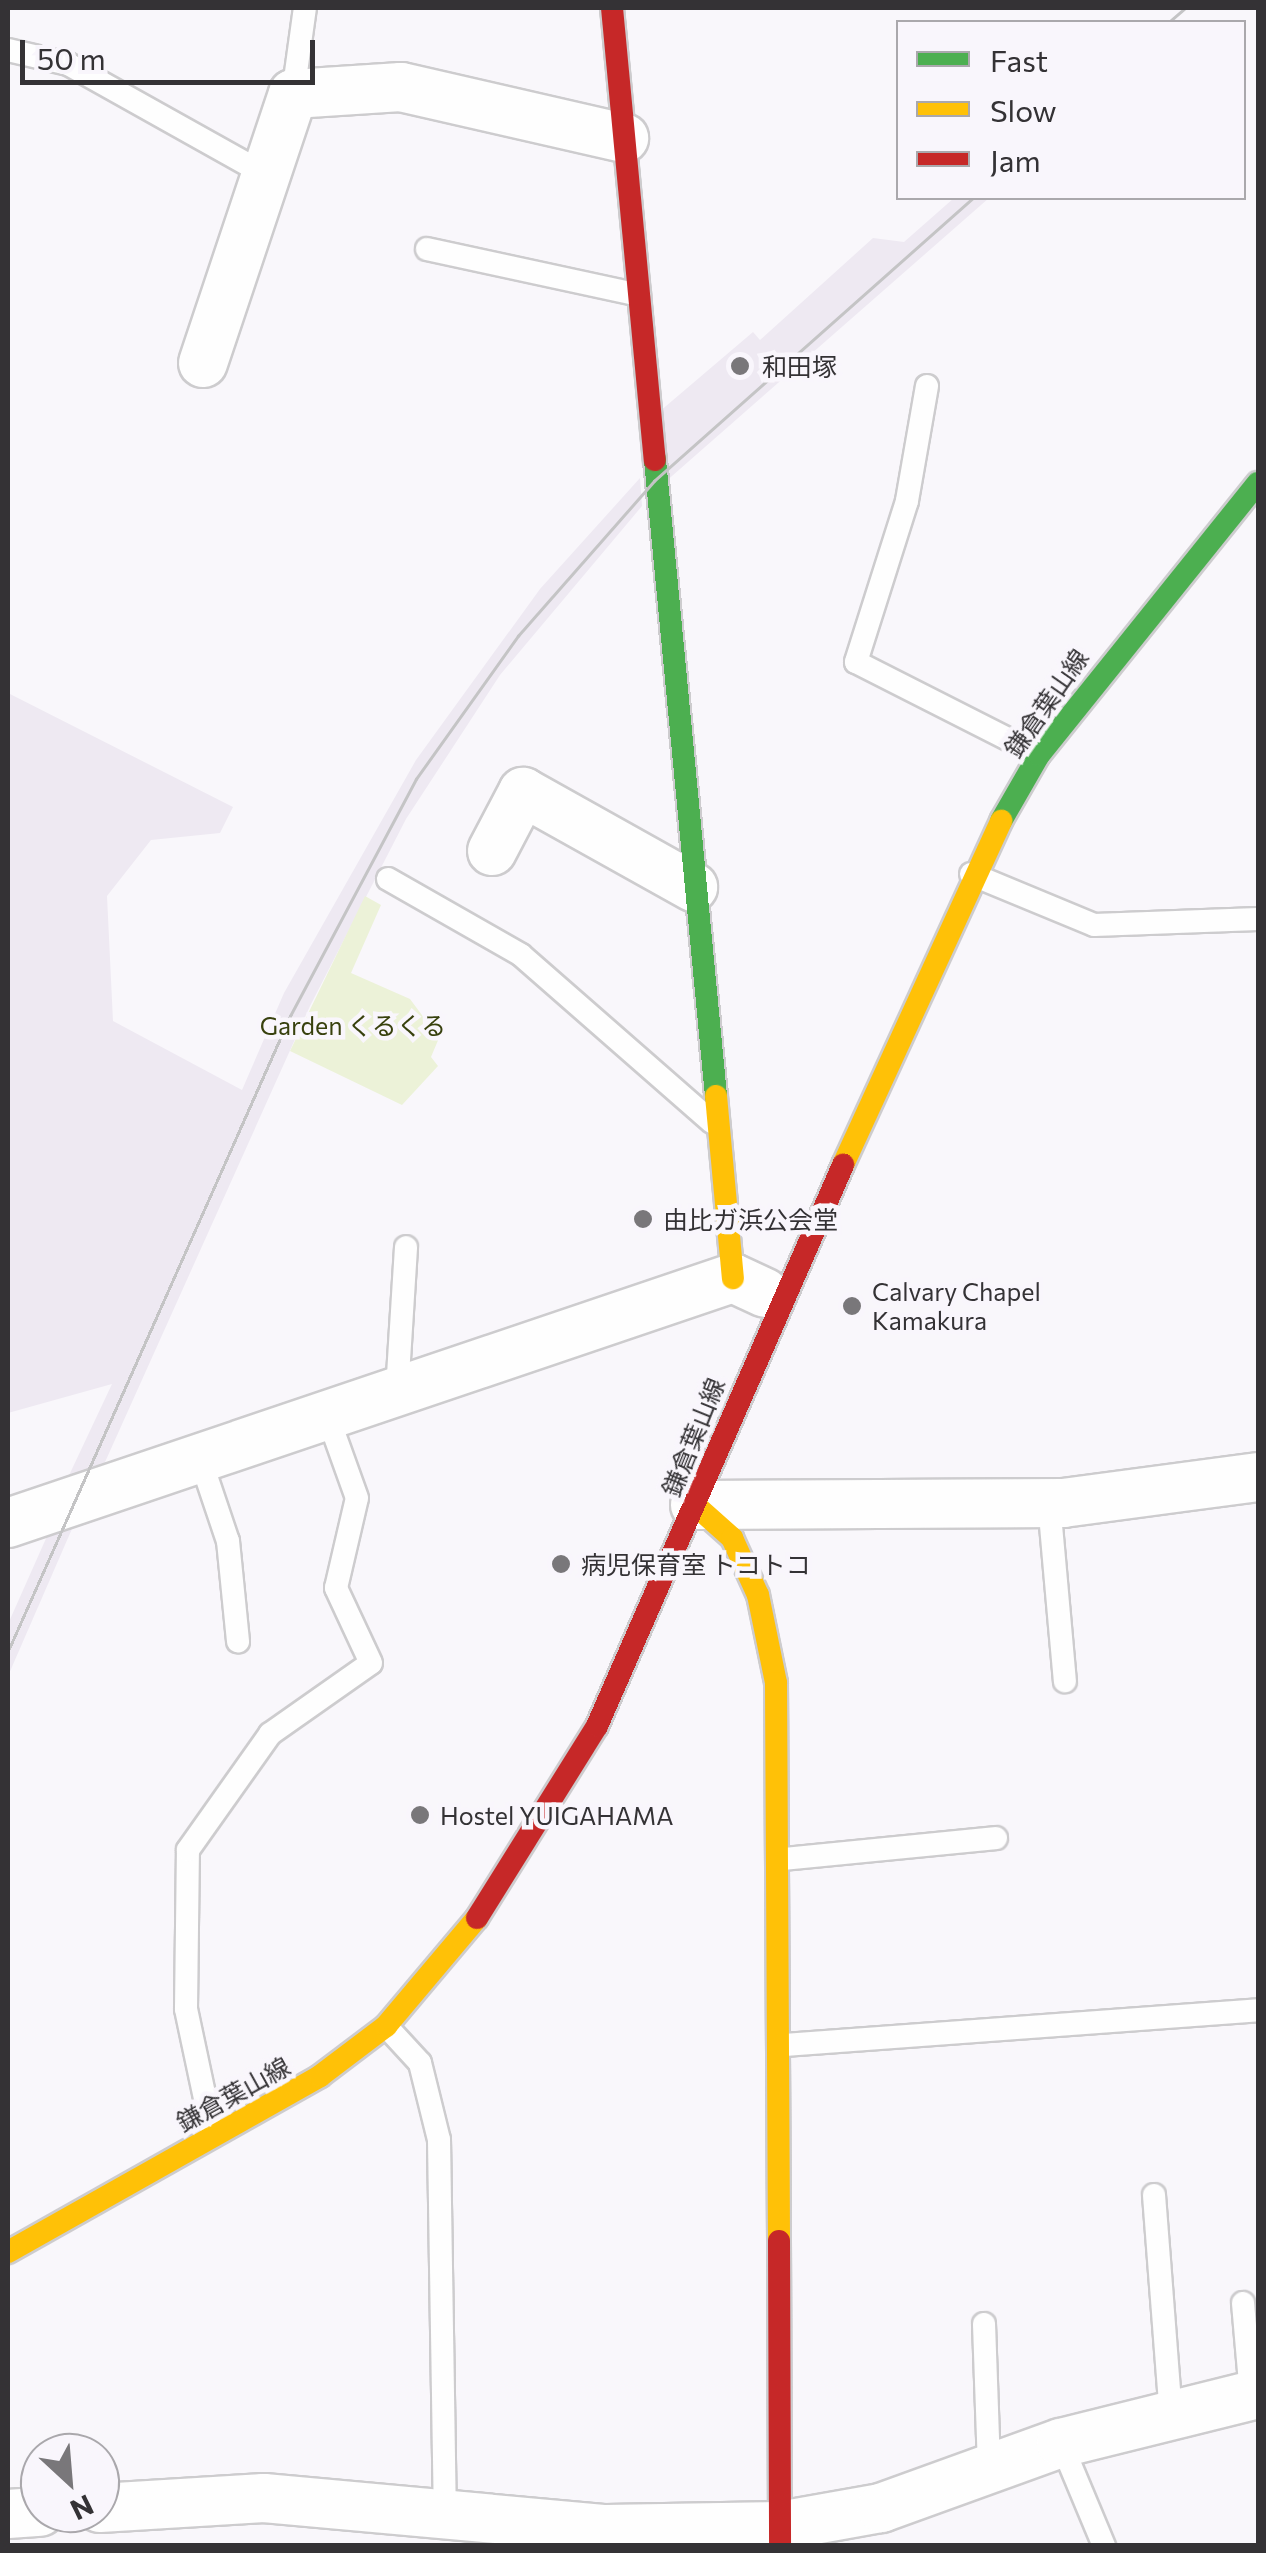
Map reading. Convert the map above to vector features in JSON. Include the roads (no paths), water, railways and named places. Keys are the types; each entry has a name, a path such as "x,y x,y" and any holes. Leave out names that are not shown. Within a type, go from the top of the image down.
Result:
{"street":[{"path":"612,8 733,1278"},
{"path":"203,363 262,173 293,94 401,87 624,138"},
{"name":"鎌倉葉山線","path":"8,2252 213,2136 386,2026 459,1944 542,1826 696,1505 782,1300 971,874 1039,755 1258,482"},
{"path":"492,852 522,792 694,887"},
{"path":"8,1522 733,1278 782,1300"},
{"path":"696,1505 1048,1503 1258,1477"},
{"path":"696,1505 732,1538 758,1595 776,1682 785,2045 780,2536"},
{"path":"120,2507 264,2498 445,2516 522,2535 780,2536 881,2508 1061,2443 1255,2394"}],"lane":[{"path":"293,94 305,8"},
{"path":"8,50 68,64 262,173"},
{"path":"427,248 641,296"},
{"path":"927,386 908,502 856,662 1039,755"},
{"path":"971,874 1094,925 1258,919"},
{"path":"388,879 521,955 718,1128"},
{"path":"397,1391 406,1247"},
{"path":"213,2136 186,2009 188,1850 270,1734 371,1663 336,1588 357,1498 327,1414"},
{"path":"200,1458 228,1541 238,1642"},
{"path":"1048,1503 1065,1681"},
{"path":"783,1859 996,1838"},
{"path":"785,2045 1258,2010"},
{"path":"386,2026 420,2062 438,2140 445,2516"},
{"path":"1154,2195 1171,2414"},
{"path":"1243,2302 1255,2394"},
{"path":"984,2324 988,2469"},
{"path":"1061,2443 1104,2546"}],"tram line":[{"path":"1171,20 1185,8"},
{"path":"8,1651 290,1016 416,779 518,636 654,481 971,200"}],"place":[{"name":"和田塚","path":"740,366"},
{"name":"由比ガ浜公会堂","path":"643,1219"},
{"name":"Calvary Chapel Kamakura","path":"852,1306"},
{"name":"病児保育室 トコトコ","path":"561,1564"},
{"name":"Hostel YUIGAHAMA","path":"420,1815"}],"park label":[{"name":"Garden くるくる","path":"353,1025"}]}
